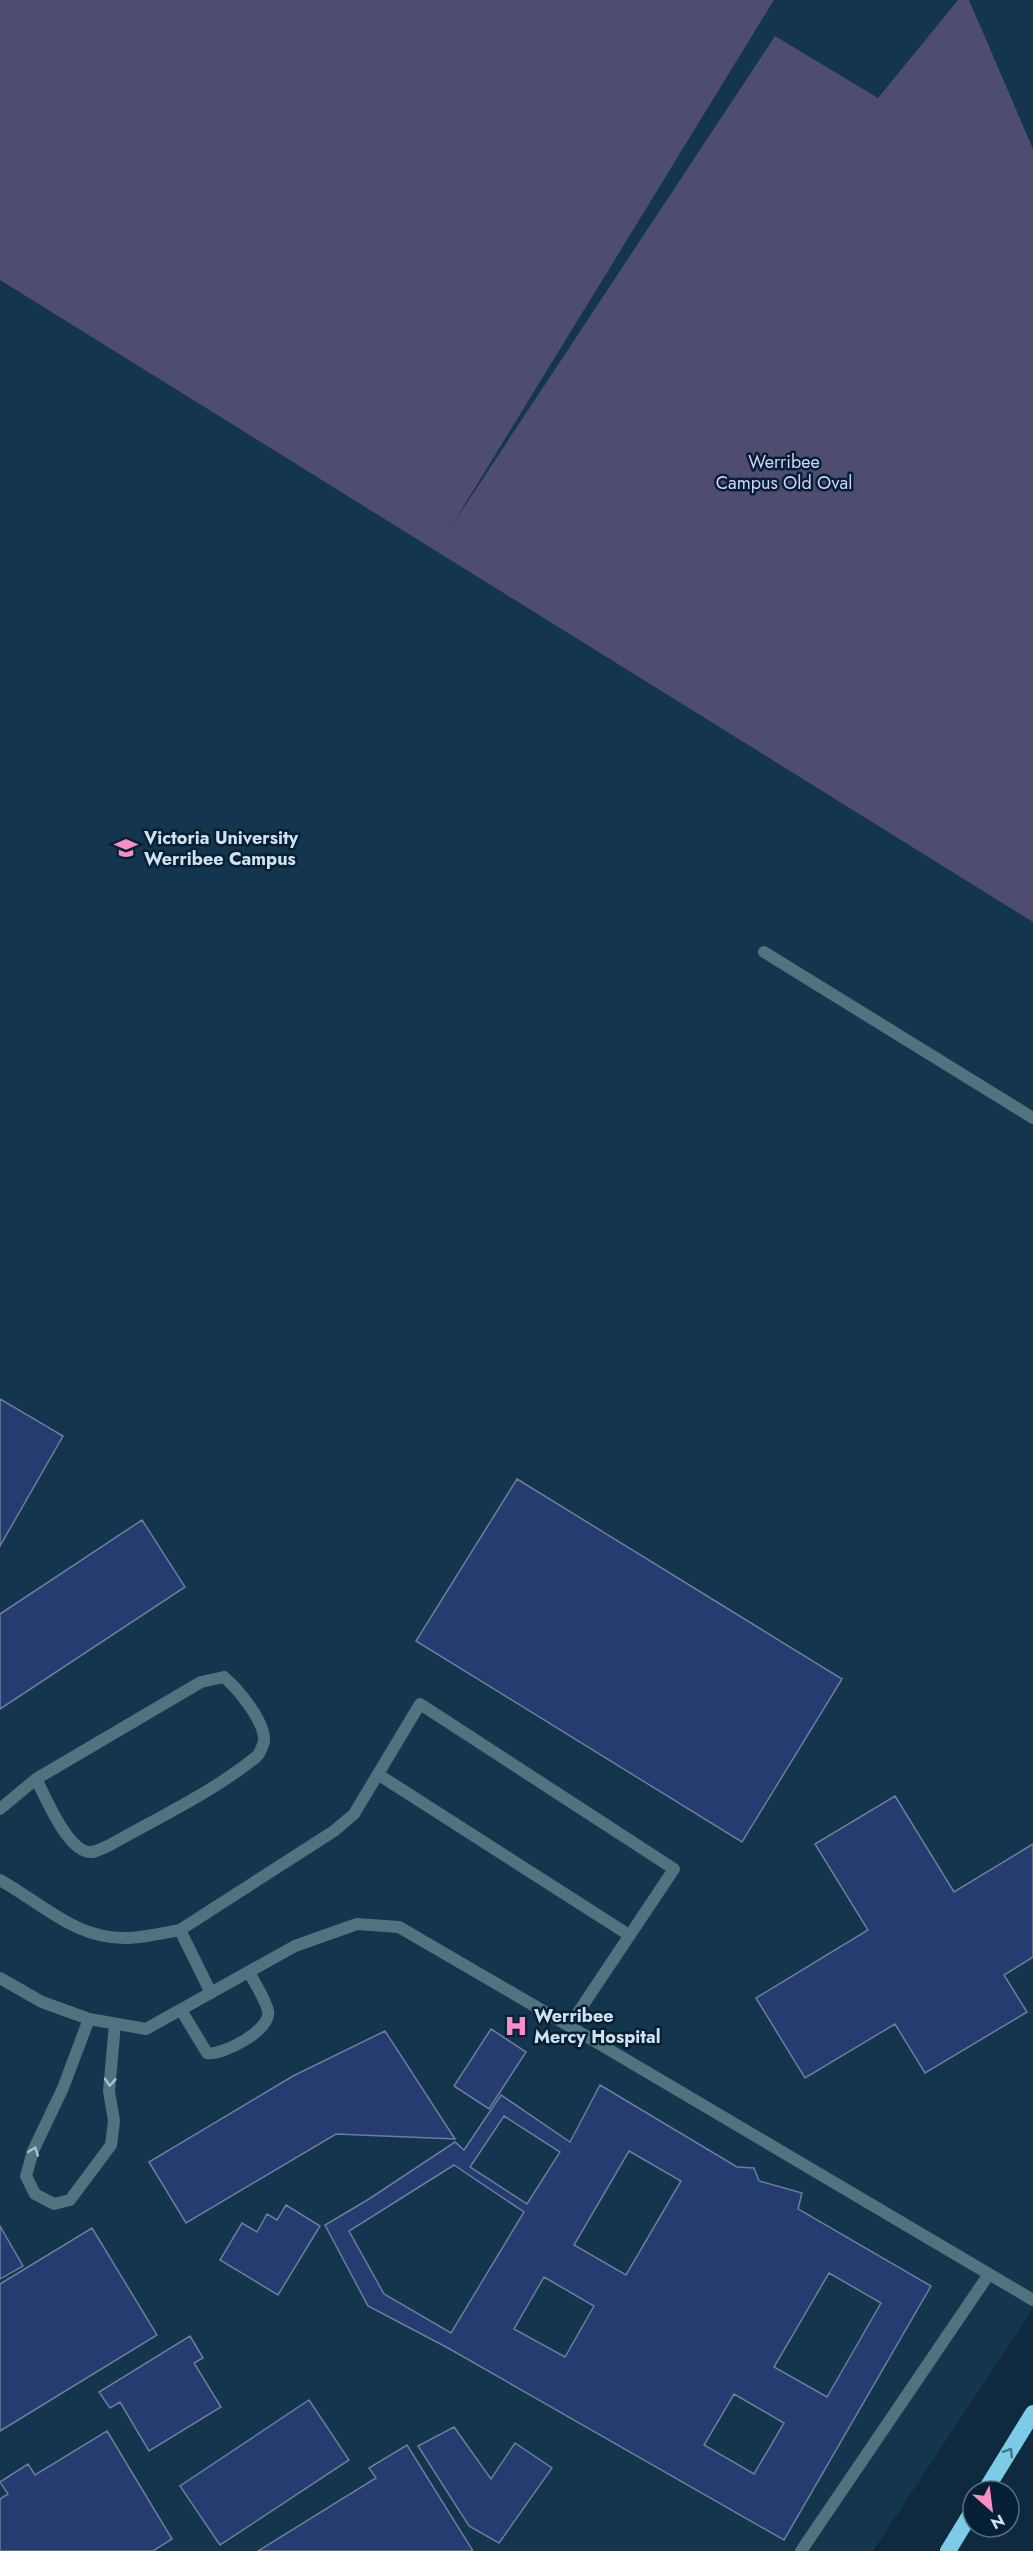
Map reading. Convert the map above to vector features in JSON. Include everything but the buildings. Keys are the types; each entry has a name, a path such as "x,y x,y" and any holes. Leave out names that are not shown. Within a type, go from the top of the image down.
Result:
{"highway":[{"path":"992,2479 1033,2413"},
{"path":"948,2551 961,2530"}],"lane":[{"path":"764,952 1033,1118"},
{"path":"0,1809 36,1779 201,1682 224,1677 240,1691 257,1719 264,1741 258,1756 218,1783 110,1845 92,1852 76,1847 62,1828 36,1779"},
{"path":"0,1880 72,1927 103,1936 129,1938 180,1930 334,1831 354,1814 420,1704 674,1869 568,2026"},
{"path":"379,1775 629,1935"},
{"path":"0,1978 42,2002 89,2019 146,2029 295,1946 357,1924 399,1927 1033,2300"},
{"path":"180,1930 211,1994"},
{"path":"181,2010 207,2053 213,2054 246,2039 262,2028 268,2020 268,2011 249,1972"},
{"path":"89,2019 63,2088 33,2151 26,2176 35,2194 54,2204 70,2200 111,2145 114,2121 109,2091 115,2024"},
{"path":"801,2551 989,2274"}],"shaded area":[{"path":"774,0 1033,0 1033,2309 873,2551 0,2551 0,280 437,549"}],"green space":[{"name":"Werribee Campus Old Oval","path":"0,0 774,0 451,527 775,36 878,98 958,0 969,0 1033,149 1033,922 0,280"}],"place":[{"name":"Victoria University Werribee Campus","path":"126,848"},
{"name":"Werribee Mercy Hospital","path":"516,2026"}]}
